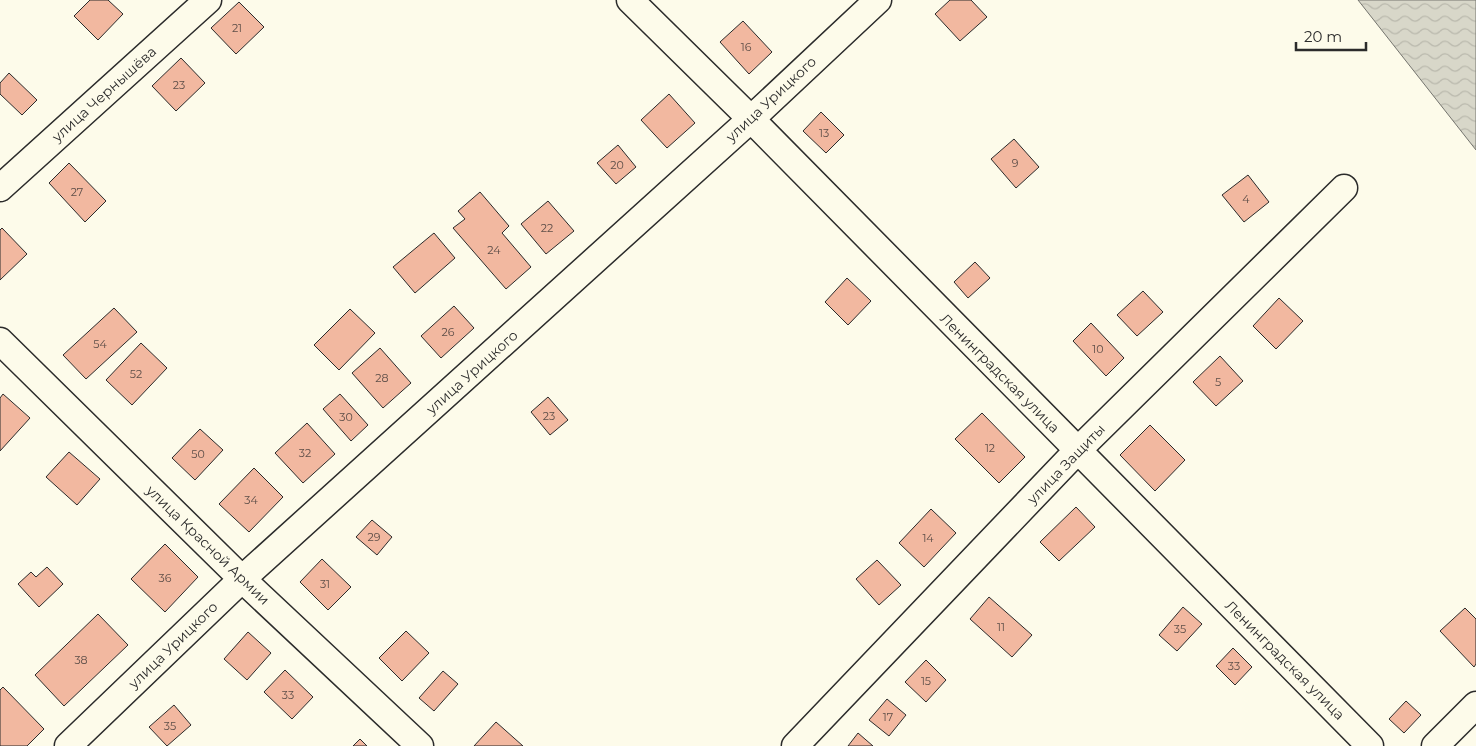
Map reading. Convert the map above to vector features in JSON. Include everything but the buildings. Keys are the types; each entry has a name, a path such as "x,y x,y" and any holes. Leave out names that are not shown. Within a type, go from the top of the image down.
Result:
{"street":[{"name":"улица Чернышёва","path":"0,188 208,0"},
{"name":"Ленинградская улица","path":"630,0 751,119 1370,746"},
{"name":"улица Урицкого","path":"68,746 242,579 751,119 878,0"},
{"name":"улица Защиты","path":"795,746 1077,451 1344,188"},
{"name":"улица Красной Армии","path":"0,341 242,579 420,746"},
{"path":"1435,746 1476,704"}],"water":[{"path":"1358,0 1476,0 1476,150"}]}
